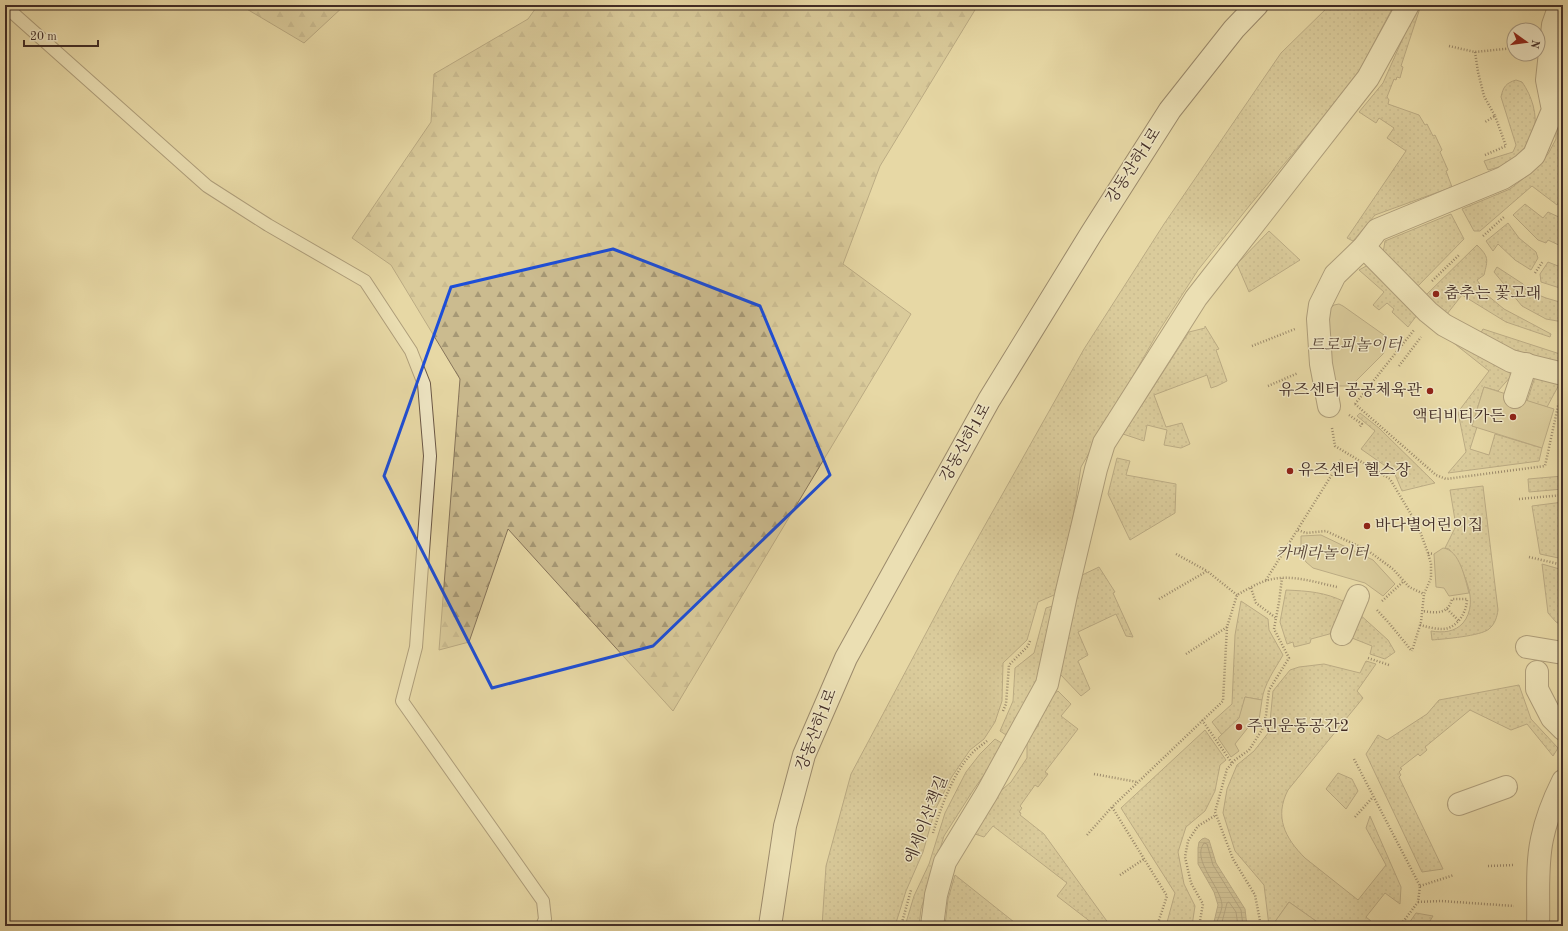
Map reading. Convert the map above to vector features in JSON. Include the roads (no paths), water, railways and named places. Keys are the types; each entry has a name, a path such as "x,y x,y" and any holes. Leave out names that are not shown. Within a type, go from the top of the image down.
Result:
{"street":[{"name":"강동산하1로","path":"770,926 785,826 802,762 846,658 989,400 1090,234 1170,110 1234,29 1257,5"},
{"path":"932,926 936,895 945,862 987,793 1047,684 1066,595 1096,469 1104,443 1196,298 1368,78 1408,5"},
{"path":"1329,406 1321,364 1318,319 1320,305 1335,275 1364,246 1377,230 1503,178 1523,165 1534,155 1553,110 1547,80 1553,25 1560,5"},
{"path":"1364,246 1428,312 1444,325 1510,361 1563,374"},
{"path":"1515,397 1526,364"},
{"path":"1342,634 1358,596"},
{"path":"1527,647 1563,653"},
{"path":"1563,724 1554,715 1540,688 1537,672 1537,689 1552,718 1563,729"},
{"path":"1538,926 1538,865 1542,839 1554,801 1563,781"},
{"path":"1459,804 1506,787"}],"lane":[{"path":"5,6 207,186 268,225 365,281 411,352 424,384 430,456 416,647 402,701 543,901 545,918 542,926"}],"water":[{"path":"1205,838 1209,840 1216,863 1245,909 1247,926 1213,926 1218,905 1214,892 1198,864 1199,842"}],"place":[{"name":"춤추는 꽃고래","path":"1436,294"},
{"name":"유즈센터 공공체육관","path":"1430,391"},
{"name":"액티비티가든","path":"1513,417"},
{"name":"유즈센터 헬스장","path":"1290,471"},
{"name":"바다별어린이집","path":"1367,526"},
{"name":"주민운동공간2","path":"1239,727"}],"park label":[{"name":"트로피놀이터","path":"1355,346"},
{"name":"카메라놀이터","path":"1322,554"}]}
